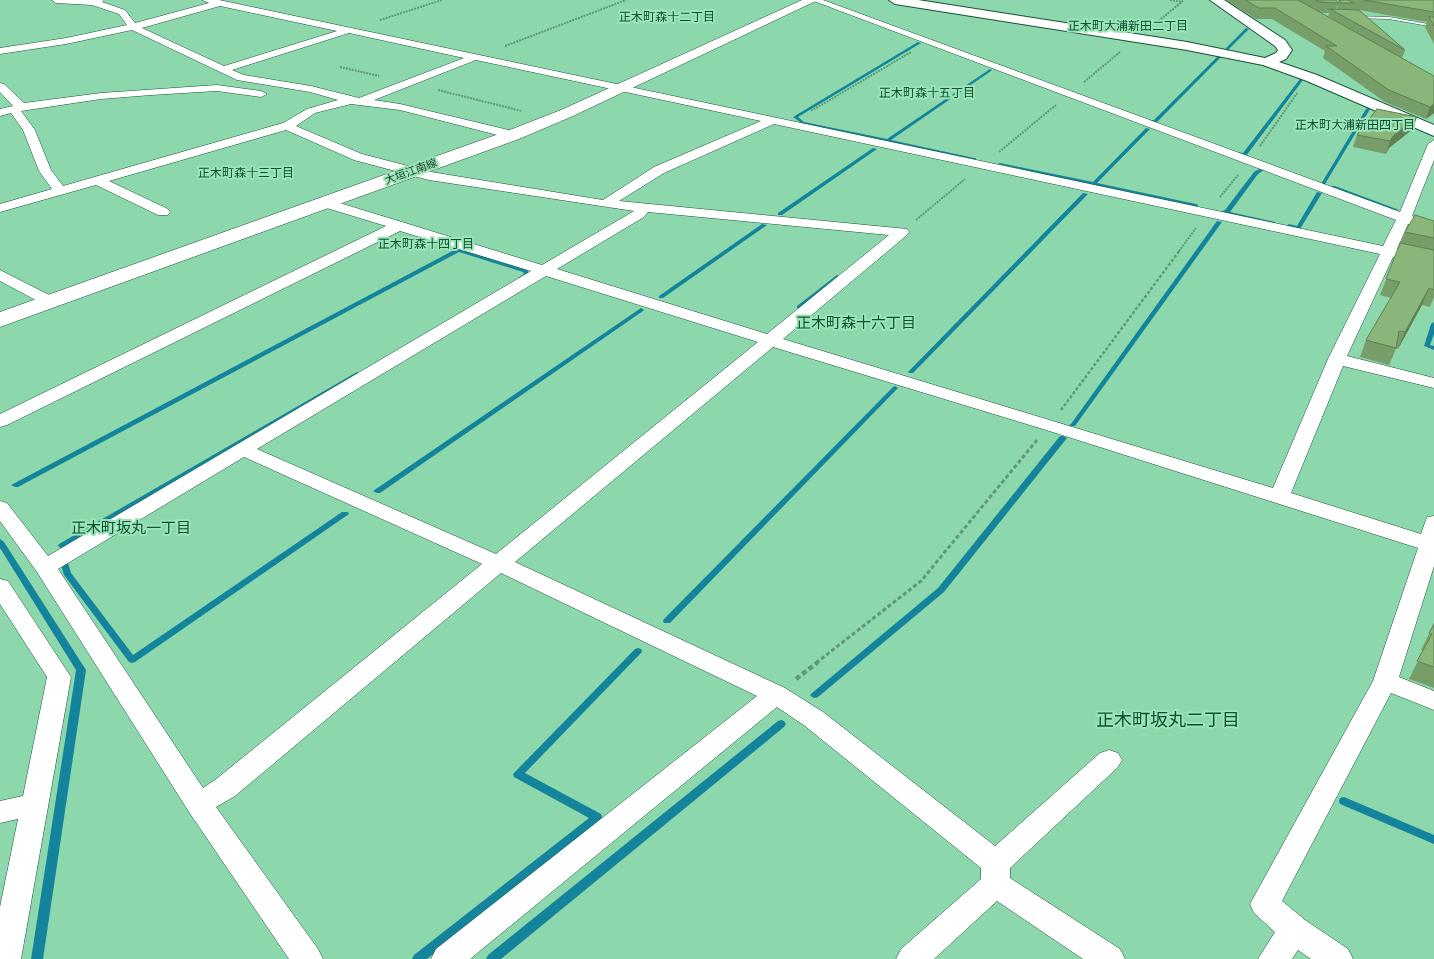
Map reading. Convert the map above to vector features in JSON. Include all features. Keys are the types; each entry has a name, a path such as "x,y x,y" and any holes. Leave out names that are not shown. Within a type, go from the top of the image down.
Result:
{"main road":[{"name":"大垣江南線","path":"0,320 513,135 622,88 813,0"}],"street":[{"path":"56,0 96,1 122,12 133,27 241,78 312,90 355,101 400,107 513,135"},
{"path":"206,0 1434,261"},
{"path":"813,0 1434,229"},
{"path":"895,0 1216,51 1266,62 1312,78 1434,131"},
{"path":"1216,0 1280,43 1285,50 1281,56 1266,62"},
{"path":"0,51 66,41 133,27 220,3"},
{"path":"224,70 347,30"},
{"path":"0,208 287,126 311,111 355,101 475,57"},
{"path":"0,86 18,108 45,171 60,191"},
{"path":"0,113 18,108 101,96 217,88 304,99 332,96"},
{"path":"605,204 659,170 772,120"},
{"path":"287,126 358,157 428,176 605,204 902,232"},
{"path":"1279,496 1337,359 1404,218 1434,144"},
{"path":"98,181 164,212"},
{"path":"325,203 1279,496 1433,538 1385,681 1265,904 1294,930 1337,959"},
{"path":"45,567 639,214 644,208"},
{"path":"0,421 398,226"},
{"path":"199,804 225,788 902,232"},
{"path":"0,274 51,302"},
{"path":"1337,359 1434,383"},
{"path":"243,450 498,563 776,694 814,719 995,873 1109,959"},
{"path":"0,507 45,567 199,804 307,959"},
{"path":"0,586 59,677 5,959"},
{"path":"1385,681 1434,701"},
{"path":"447,959 776,694"},
{"path":"912,959 995,873 1109,760"},
{"path":"0,812 35,804"},
{"path":"1274,959 1294,930"}],"lane":[{"path":"1349,16 1389,18 1434,26"}],"path":[{"path":"347,30 442,0"},
{"path":"475,57 626,0"},
{"path":"1170,0 1183,1"},
{"path":"1138,38 1183,1"},
{"path":"789,124 928,42"},
{"path":"340,67 554,118"},
{"path":"776,694 920,580 1050,425 1207,214 1249,161 1307,80 1312,78"},
{"path":"902,232 982,166"}],"building":[{"path":"1245,0 1298,0 1434,76 1434,104 1430,107 1389,90 1326,46 1337,46 1275,8 1259,8"},
{"path":"1316,0 1336,0 1338,3 1320,2"},
{"path":"1340,0 1349,0 1353,3 1340,3"},
{"path":"1364,0 1434,0 1434,12"},
{"path":"1330,9 1359,10 1405,50"},
{"path":"1429,17 1434,17 1434,26"},
{"path":"1377,109 1417,117 1393,136 1390,141 1357,135"},
{"path":"1415,215 1434,221 1434,238 1405,232"},
{"path":"1400,243 1434,250 1434,290 1429,288 1405,332 1399,331 1396,348 1366,340 1400,282 1386,279"},
{"path":"1434,624 1434,667 1417,661 1432,634 1429,633"}],"waterway":[{"path":"1227,49 1247,29"},
{"path":"887,141 803,123 795,117 919,43"},
{"path":"1152,121 1155,121 1221,55"},
{"path":"887,141 990,70"},
{"path":"1237,153 1244,155 1301,80"},
{"path":"1323,184 1368,109"},
{"path":"1094,184 1148,129"},
{"path":"887,141 974,159"},
{"path":"780,214 875,149"},
{"path":"1000,164 1094,184"},
{"path":"1226,212 1256,173 1263,169"},
{"path":"1094,184 1196,206"},
{"path":"1333,187 1396,210"},
{"path":"1289,226 1298,228 1319,193"},
{"path":"911,372 1085,194"},
{"path":"1226,212 1273,223"},
{"path":"1073,425 1219,222"},
{"path":"661,297 764,225"},
{"path":"15,485 458,250 525,271 527,275 520,279"},
{"path":"799,307 837,277"},
{"path":"377,491 641,310"},
{"path":"1434,324 1427,346 1434,348"},
{"path":"62,546 357,374"},
{"path":"667,621 895,388"},
{"path":"815,695 941,590 1063,438"},
{"path":"65,565 67,573 132,660 345,514"},
{"path":"0,542 81,670 37,959"},
{"path":"418,959 597,817 518,774 638,651"},
{"path":"492,959 781,724"},
{"path":"1344,801 1434,840"}],"district":[{"name":"正木町森十二丁目","path":"667,18"},
{"name":"正木町大浦新田二丁目","path":"1128,27"},
{"name":"正木町森十五丁目","path":"927,94"},
{"name":"正木町大浦新田四丁目","path":"1355,126"},
{"name":"正木町森十三丁目","path":"246,174"},
{"name":"正木町森十四丁目","path":"426,245"},
{"name":"正木町森十六丁目","path":"856,324"},
{"name":"正木町坂丸一丁目","path":"131,529"},
{"name":"正木町坂丸二丁目","path":"1168,721"}]}
